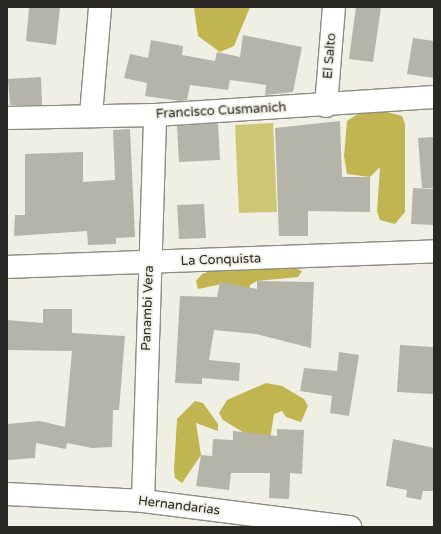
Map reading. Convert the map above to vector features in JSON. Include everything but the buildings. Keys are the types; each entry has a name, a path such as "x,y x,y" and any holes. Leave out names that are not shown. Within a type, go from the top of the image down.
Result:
{"street":[{"path":"91,115 100,7"},
{"name":"El Salto","path":"326,106 334,7"},
{"name":"Francisco Cusmanich","path":"7,118 91,115 155,115 326,106 434,97"},
{"name":"Panambi Vera","path":"142,501 155,115"},
{"name":"La Conquista","path":"7,267 149,263 434,251"},
{"name":"Hernandarias","path":"7,494 142,501 350,527"}],"shaded area":[{"path":"194,7 250,7 234,46 220,52 198,36"},
{"path":"369,107 402,116 405,124 405,212 395,224 380,220 377,212 380,167 370,177 347,174 344,156 347,121"},
{"path":"273,123 277,212 239,213 235,125"},
{"path":"286,265 302,271 298,277 257,281 250,285 246,303 222,284 198,289 196,281 202,274 219,268"},
{"path":"266,383 282,386 304,399 308,406 301,422 286,417 282,411 274,414 270,439 264,445 223,420 219,413 227,400"},
{"path":"195,401 203,403 218,424 218,431 196,423 201,455 182,483 175,478 174,470 177,419"}]}
